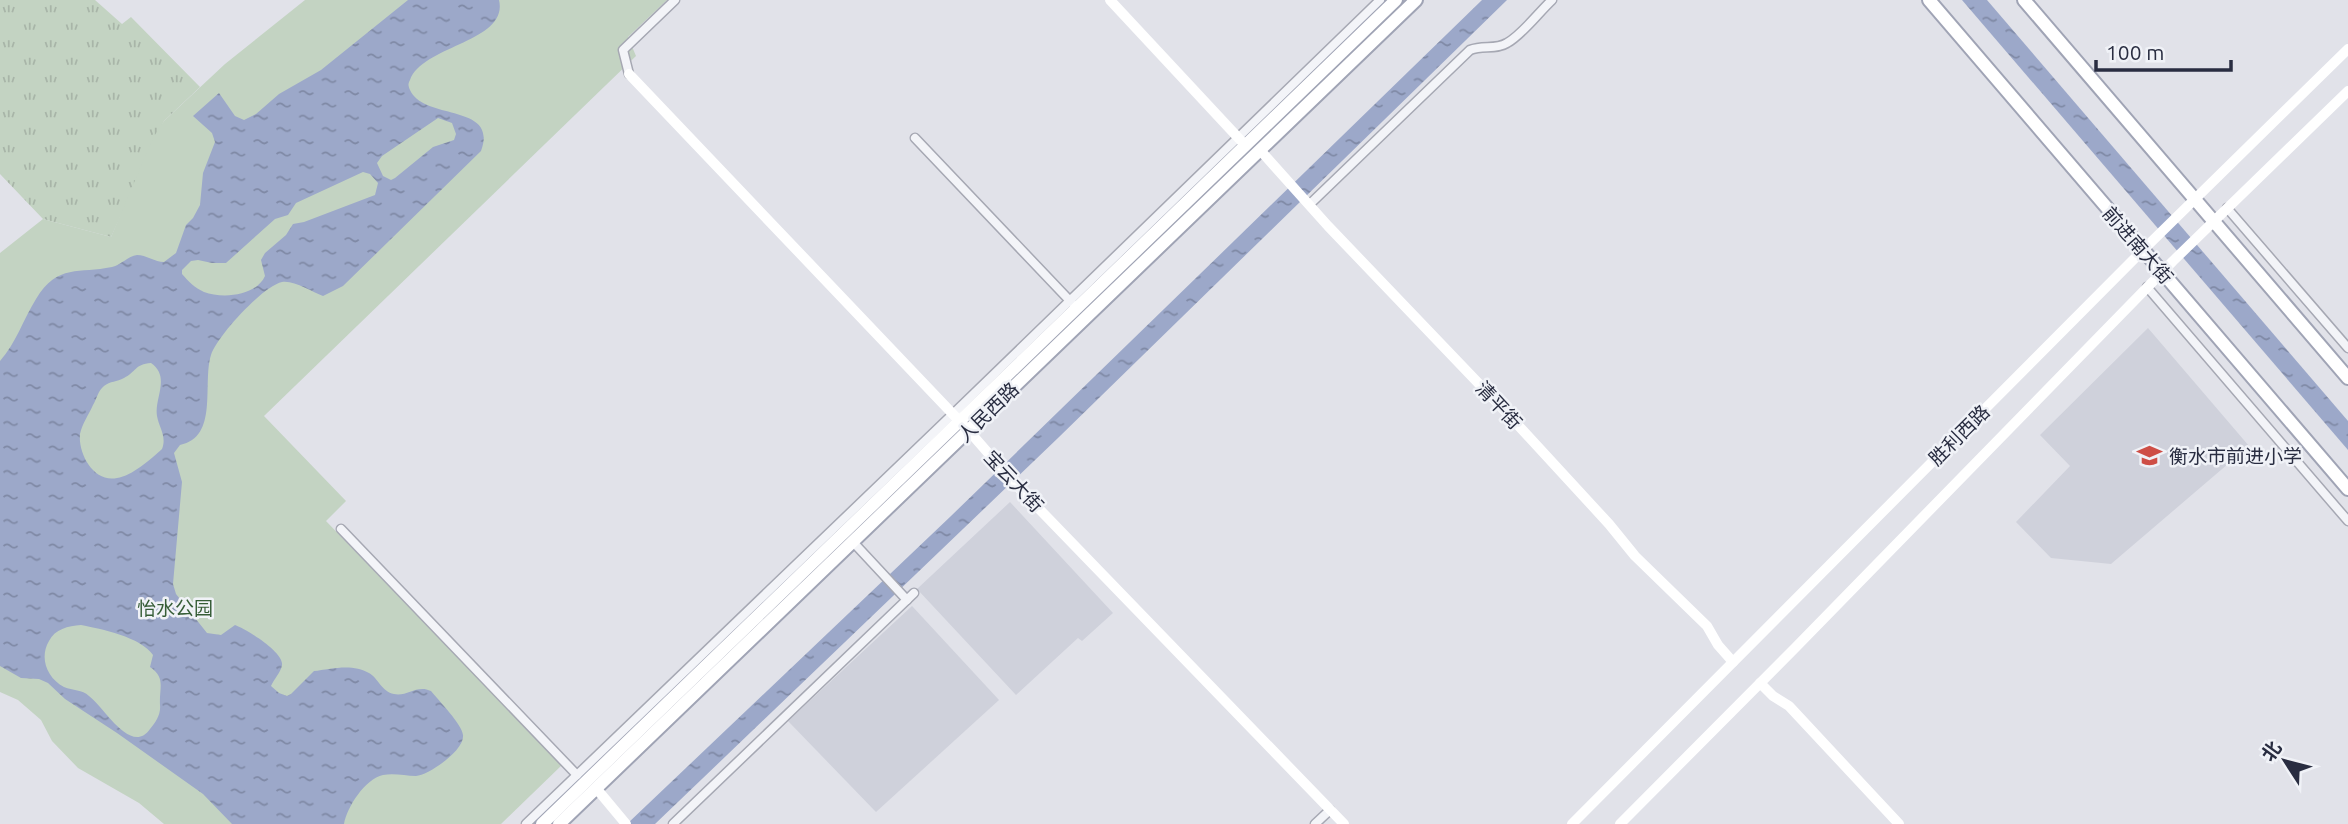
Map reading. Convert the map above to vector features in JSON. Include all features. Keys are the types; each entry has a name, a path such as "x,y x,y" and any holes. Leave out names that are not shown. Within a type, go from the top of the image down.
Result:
{"main road":[{"name":"人民西路","path":"559,824 853,542 961,422 1073,304 1242,142 1396,0"},
{"name":"人民西路","path":"541,824 961,422 1260,150 1416,0"},
{"name":"前进南大街","path":"1929,0 2147,246 2162,272 2348,489"},
{"path":"2024,0 2348,378"}],"street":[{"path":"629,74 623,50 675,0"},
{"path":"1110,0 1242,142 1380,0"},
{"path":"1308,202 1470,50 1481,45 1495,47 1508,43 1552,0"},
{"name":"胜利西路","path":"1572,824 2194,199 2348,49"},
{"name":"宝云大街","path":"629,74 961,422 1015,484 1344,824"},
{"name":"胜利西路","path":"1620,824 2147,287 2348,91"},
{"path":"915,138 1073,304"},
{"name":"清平街","path":"1260,150 1609,524 1635,556 1707,626 1733,663"},
{"path":"2227,208 2348,348"},
{"path":"2147,287 2348,521"},
{"path":"526,824 961,422"},
{"path":"341,529 577,775"},
{"path":"673,824 907,596 853,542"},
{"path":"1760,683 1773,696 1789,706 1899,824"},
{"path":"596,788 623,821"},
{"path":"1315,824 1330,810"}],"shaded area":[{"name":"衡水市前进小学","path":"2148,328 2249,446 2111,564 2051,558 2016,522 2070,466 2040,435"},
{"path":"1010,502 1113,613 1082,641 1078,638 1016,695 917,589"},
{"path":"912,606 999,700 876,812 788,721"}],"green space":[{"path":"0,0 95,0 122,24 131,17 200,87 164,121 111,237 43,219 0,174"},
{"name":"怡水公园","path":"305,0 667,0 628,37 636,56 264,416 346,501 326,521 562,765 501,824 164,824 139,803 78,768 52,741 41,720 18,700 0,692 0,253 43,219 111,237 153,138 164,121 225,64"}],"water":[{"path":"408,0 499,0 499,14 491,25 479,35 418,68 409,84 418,100 470,119 479,126 484,136 481,151 343,286 323,296 292,283 282,282 253,302 215,347 209,367 205,421 200,432 192,440 180,445 174,453 182,482 173,584 176,594 207,633 221,635 235,625 255,636 277,654 282,665 271,686 279,693 287,696 291,694 314,671 356,668 369,673 386,691 394,694 421,689 431,691 455,719 463,735 458,748 445,761 422,775 383,775 370,782 353,802 344,824 232,824 203,794 65,699 48,683 39,679 21,678 0,666 0,361 11,347 36,299 44,288 61,275 112,267 137,255 164,262 176,253 186,225 200,205 203,173 215,142 212,133 193,116 219,93 235,116 244,120 256,114 279,94 321,70","holes":["438,118 452,123 456,134 454,140 433,147 391,180 383,176 377,163 382,156","363,172 370,174 378,183 375,195 293,224 286,235 265,253 261,260 265,276 261,283 247,292 229,295 204,292 182,274 182,270 191,261 226,263 275,219 288,215 296,203","151,363 160,375 157,409 163,436 162,449 129,474 117,478 101,476 85,458 80,442 82,427 102,388","81,625 120,635 140,643 153,655 150,667 160,679 160,712 143,736 135,737 126,733 86,694 64,687 49,673 45,661 46,647 58,631"]},
{"path":"1482,0 1507,0 1058,438 655,824 627,824 951,516"},
{"path":"1962,0 1987,0 2348,421 2348,450"}],"place":[{"name":"衡水市前进小学","path":"2149,456"}]}
